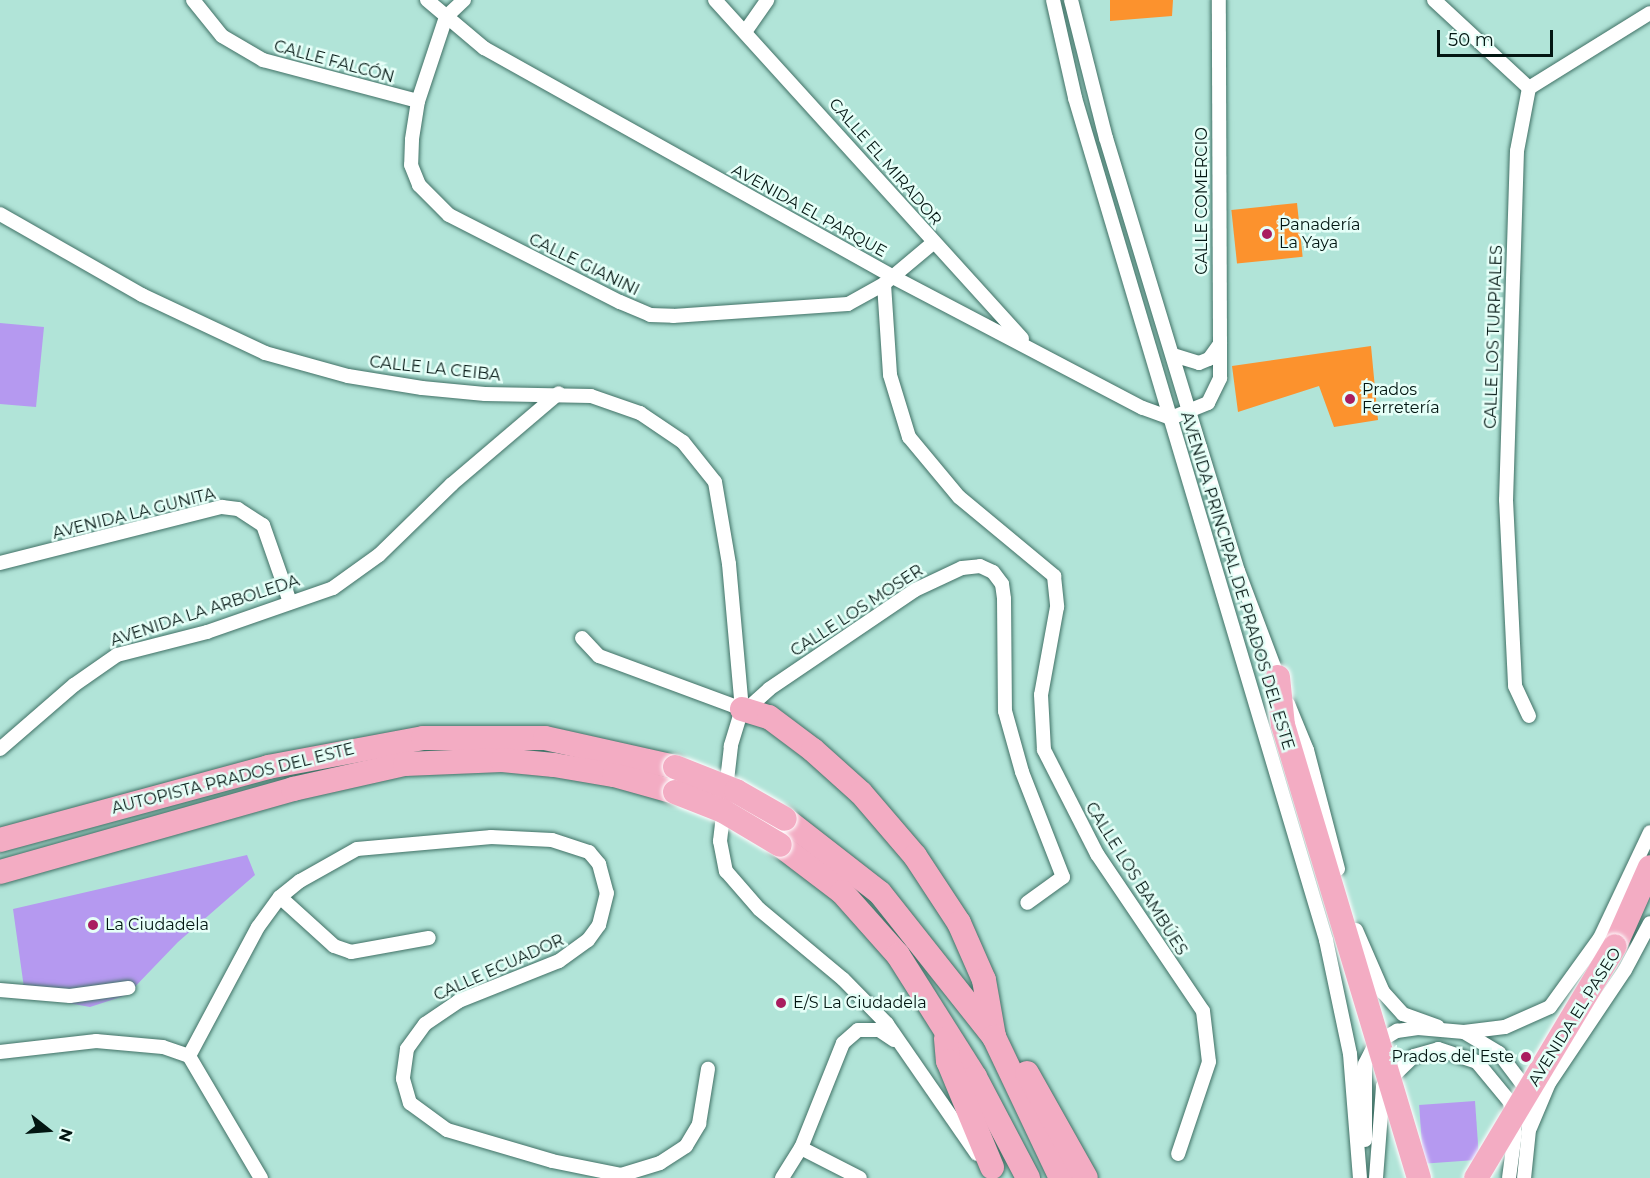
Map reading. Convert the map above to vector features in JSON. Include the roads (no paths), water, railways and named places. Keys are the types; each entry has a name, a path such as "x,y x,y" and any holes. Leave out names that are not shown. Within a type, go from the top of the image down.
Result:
{"highway":[{"path":"1278,677 1283,725 1419,1178"},
{"path":"744,709 782,724 879,812 959,923 991,1008 1086,1178"},
{"name":"AUTOPISTA PRADOS DEL ESTE","path":"0,840 268,767 423,738 545,738 675,767 736,791 785,819 880,892 994,1037 1061,1178"},
{"name":"AUTOPISTA PRADOS DEL ESTE","path":"0,872 293,789 405,764 502,760 554,765 614,775 675,792 753,826 842,892 898,955 945,1025 1028,1178"},
{"path":"1476,1178 1615,946 1650,867"},
{"path":"880,892 901,904 933,936 991,1008 994,1037"},
{"path":"945,1025 948,1061 992,1167"}],"street":[{"name":"CALLE FALCÓN","path":"193,0 222,36 263,60 418,101"},
{"name":"AVENIDA EL PARQUE","path":"427,0 484,48 888,280 1030,347 1125,399 1171,418"},
{"name":"CALLE GIANINI","path":"464,0 446,17 418,101 411,165 431,202 449,215 650,315 830,308 888,280 933,243"},
{"name":"CALLE EL MIRADOR","path":"715,0 933,243 1030,347"},
{"path":"745,32 767,0"},
{"name":"AVENIDA PRINCIPAL DE PRADOS DEL ESTE","path":"1053,0 1076,98 1326,940 1350,1053 1360,1178"},
{"name":"AVENIDA PRINCIPAL DE PRADOS DEL ESTE","path":"1071,0 1106,138 1238,571 1307,750 1373,977 1403,1014 1438,1027"},
{"name":"CALLE COMERCIO","path":"1190,412 1208,403 1217,392 1220,344 1219,0"},
{"path":"1434,0 1529,88 1650,13"},
{"name":"CALLE LOS TURPIALES","path":"1529,88 1516,151 1506,500 1515,686 1529,716"},
{"name":"CALLE LA CEIBA","path":"0,214 142,295 265,353 348,376 422,388 485,394 560,393 591,396 640,413 683,442 715,482 726,536 744,709"},
{"name":"CALLE LOS BAMBÚES","path":"888,280 894,397 909,437 959,497 1053,576 1057,607 1041,695 1044,750 1097,854 1203,1011 1209,1062 1179,1154"},
{"path":"1173,355 1199,363 1209,359 1220,344"},
{"name":"AVENIDA LA ARBOLEDA","path":"0,749 74,685 117,655 207,632 333,588 365,566 516,426 560,393"},
{"path":"1171,418 1190,412"},
{"name":"AVENIDA LA GUNITA","path":"0,563 222,507 238,509 264,525 290,602"},
{"name":"CALLE LOS MOSER","path":"744,709 769,688 915,590 962,568 980,567 993,572 1002,584 1004,599 1005,711 1022,772 1063,876 1027,903"},
{"path":"582,638 599,656 744,709 731,746 720,841 726,871 759,909 866,1000 979,1156 992,1167"},
{"name":"AVENIDA EL PASEO","path":"1464,1032 1505,1027 1550,1007 1594,948 1650,832"},
{"name":"CALLE ECUADOR","path":"189,1056 258,927 280,897 357,849 491,837 575,845 599,864 607,893 599,925 588,940 559,961 459,1001 425,1024 407,1049 403,1079 410,1103 447,1130 552,1161 621,1175 660,1163 686,1146 699,1124 708,1069"},
{"path":"280,897 334,946 351,952 429,938"},
{"name":"AVENIDA EL PASEO","path":"1529,1130 1549,1083 1650,925"},
{"path":"0,990 70,996 128,988"},
{"path":"1367,1178 1365,1064 1369,1054 1383,1038 1397,1031 1438,1027 1464,1032 1498,1053 1517,1075 1527,1101 1529,1130 1524,1178"},
{"path":"782,1178 801,1148 836,1055 850,1036 858,1030 879,1030 900,1044"},
{"path":"0,1052 96,1041 163,1047 189,1056 261,1178"},
{"path":"1376,1178 1383,1086 1414,1056 1438,1049 1477,1062 1510,1102 1515,1133 1509,1178"},
{"path":"801,1148 860,1178"},
{"path":"1527,1163 1532,1178"}],"place":[{"name":"Panadería La Yaya","path":"1267,234"},
{"name":"Prados Ferretería","path":"1350,399"},
{"name":"La Ciudadela","path":"93,925"},
{"name":"E/S La Ciudadela","path":"781,1003"},
{"name":"Prados del Este","path":"1526,1057"}]}
